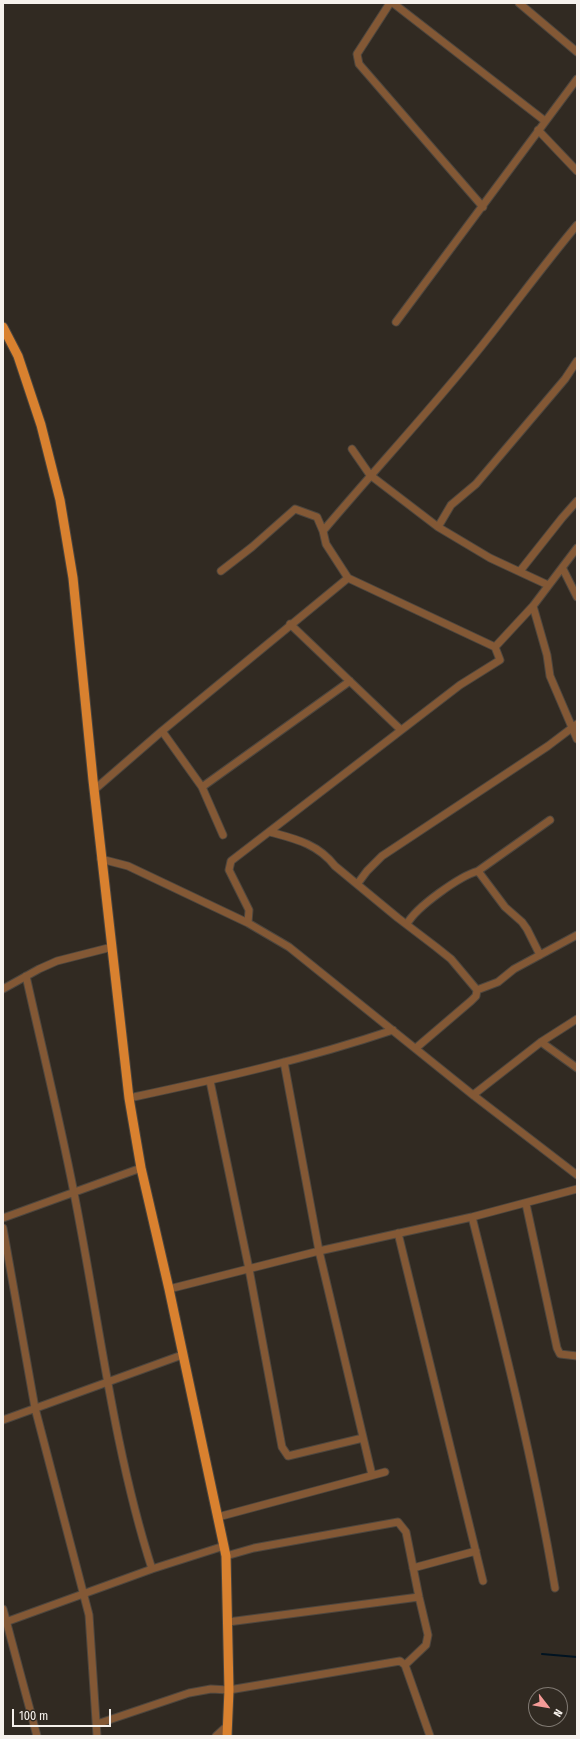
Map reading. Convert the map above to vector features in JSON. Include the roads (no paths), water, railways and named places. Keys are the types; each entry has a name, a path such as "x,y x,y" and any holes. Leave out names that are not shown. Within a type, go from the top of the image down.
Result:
{"main road":[{"path":"3,327 18,356 41,425 60,500 73,578 101,859 129,1098 141,1168 169,1289 226,1556 229,1690 227,1736"}],"street":[{"path":"390,3 357,54 359,64 483,207"},
{"path":"393,3 545,121"},
{"path":"519,3 577,52"},
{"path":"396,322 577,79"},
{"path":"538,130 577,171"},
{"path":"323,531 472,359 550,257 577,225"},
{"path":"438,527 452,505 476,484 564,379 577,361"},
{"path":"352,449 370,475 438,527 490,558 548,585"},
{"path":"520,571 577,501"},
{"path":"221,571 252,547 295,509 317,518 323,531 326,544 348,578 495,647 500,660 473,676 231,861 228,870 249,910 248,922"},
{"path":"495,647 533,606 548,585 563,569 577,548"},
{"path":"563,569 577,597"},
{"path":"94,790 290,624 348,578"},
{"path":"533,606 548,655 550,676 574,726 577,739"},
{"path":"290,624 401,730"},
{"path":"202,787 350,681"},
{"path":"358,884 367,871 382,856 574,726"},
{"path":"162,731 202,787 223,835"},
{"path":"407,924 411,916 435,896 468,874 478,871 550,820"},
{"path":"270,832 305,842 328,856 336,866 398,918 451,959 477,990 476,996 471,1001 416,1048"},
{"path":"101,859 128,866 248,922 289,947 473,1095 577,1175"},
{"path":"478,871 505,907 522,922 540,955"},
{"path":"477,990 498,982 514,969 577,935"},
{"path":"3,989 57,961 112,947"},
{"path":"26,976 74,1193 107,1384 139,1530 152,1569"},
{"path":"473,1095 541,1042 577,1019"},
{"path":"129,1098 210,1081 284,1062 393,1030"},
{"path":"541,1042 577,1068"},
{"path":"284,1062 320,1251 372,1475"},
{"path":"210,1081 249,1268 282,1447 288,1456 363,1438"},
{"path":"3,1218 141,1168"},
{"path":"169,1289 320,1251 526,1204 577,1189"},
{"path":"526,1204 557,1348 560,1354 577,1356"},
{"path":"472,1217 513,1381 542,1512 555,1588"},
{"path":"3,1228 35,1408 89,1615 98,1736"},
{"path":"398,1234 483,1581"},
{"path":"3,1420 107,1384 182,1355"},
{"path":"218,1518 385,1472"},
{"path":"226,1556 254,1548 398,1522 406,1532 418,1597 428,1635 426,1645 405,1664"},
{"path":"4,1622 83,1595 152,1569 224,1546"},
{"path":"413,1568 476,1551"},
{"path":"228,1622 418,1597"},
{"path":"3,1609 4,1622 37,1736"},
{"path":"96,1724 189,1693 211,1689 229,1690 400,1661 405,1664 430,1736"},
{"path":"216,1736 228,1725"}],"waterway":[{"path":"542,1654 577,1657"}]}
